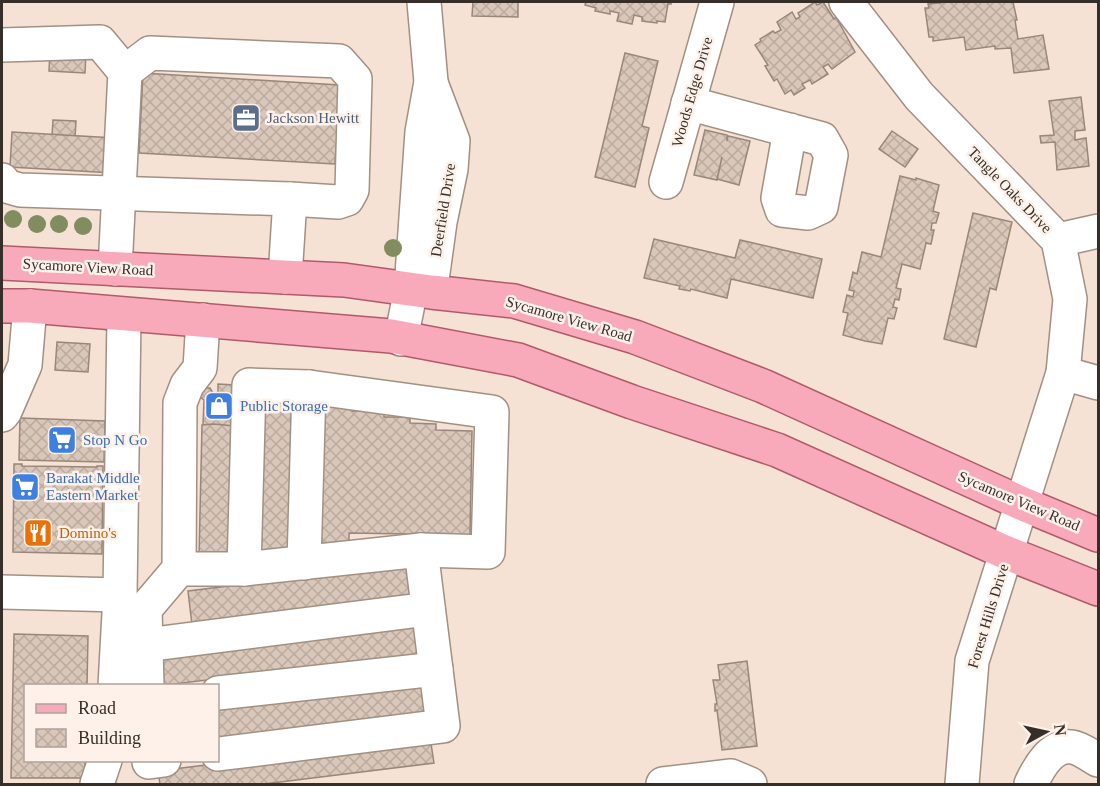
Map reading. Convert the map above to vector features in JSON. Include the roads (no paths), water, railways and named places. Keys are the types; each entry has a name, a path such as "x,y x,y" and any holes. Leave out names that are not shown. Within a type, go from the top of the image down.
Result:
{"main road":[{"name":"Sycamore View Road","path":"2,263 344,280 514,301 634,338 763,386 1020,512 1098,535"},
{"path":"115,269 118,314"},
{"path":"283,326 285,277"},
{"path":"16,306 391,336 518,360 632,402 777,450 1007,553 1098,589"}],"street":[{"name":"Deerfield Drive","path":"413,341 421,291 440,222 451,170 453,141 431,82 424,2"},
{"name":"Woods Edge Drive","path":"666,182 717,2"},
{"name":"Tangle Oaks Drive","path":"846,2 919,96 1058,240 1070,298 1063,373 1020,512"},
{"path":"2,45 100,42 124,72 115,269"},
{"path":"2,180 6,186 20,190 338,202 346,199 352,190 355,79 339,60 150,53 124,72"},
{"path":"688,103 790,130"},
{"path":"285,277 290,200"},
{"path":"1058,240 1098,231"},
{"path":"2,415 6,411 25,365 16,306"},
{"path":"115,684 120,595 118,314"},
{"path":"147,684 145,609 179,569 180,403 188,385 200,368 203,320"},
{"path":"1063,373 1098,383"},
{"path":"179,569 244,569 421,550 488,552 492,412 309,387 249,385 244,569"},
{"path":"304,563 309,387"},
{"name":"Forest Hills Drive","path":"962,784 972,661 1020,512"},
{"path":"219,754 443,726 421,550"},
{"path":"2,592 120,595"},
{"path":"146,645 428,609"},
{"path":"219,693 436,669"},
{"path":"1031,784 1040,764 1059,749 1072,747 1098,759"},
{"path":"97,784 104,762"},
{"path":"663,784 731,776 750,784"}],"place":[{"name":"Jackson Hewitt","path":"246,118"},
{"name":"Public Storage","path":"219,406"},
{"name":"Stop N Go","path":"62,440"},
{"name":"Barakat Middle Eastern Market","path":"25,487"},
{"name":"Domino's","path":"38,533"}]}
